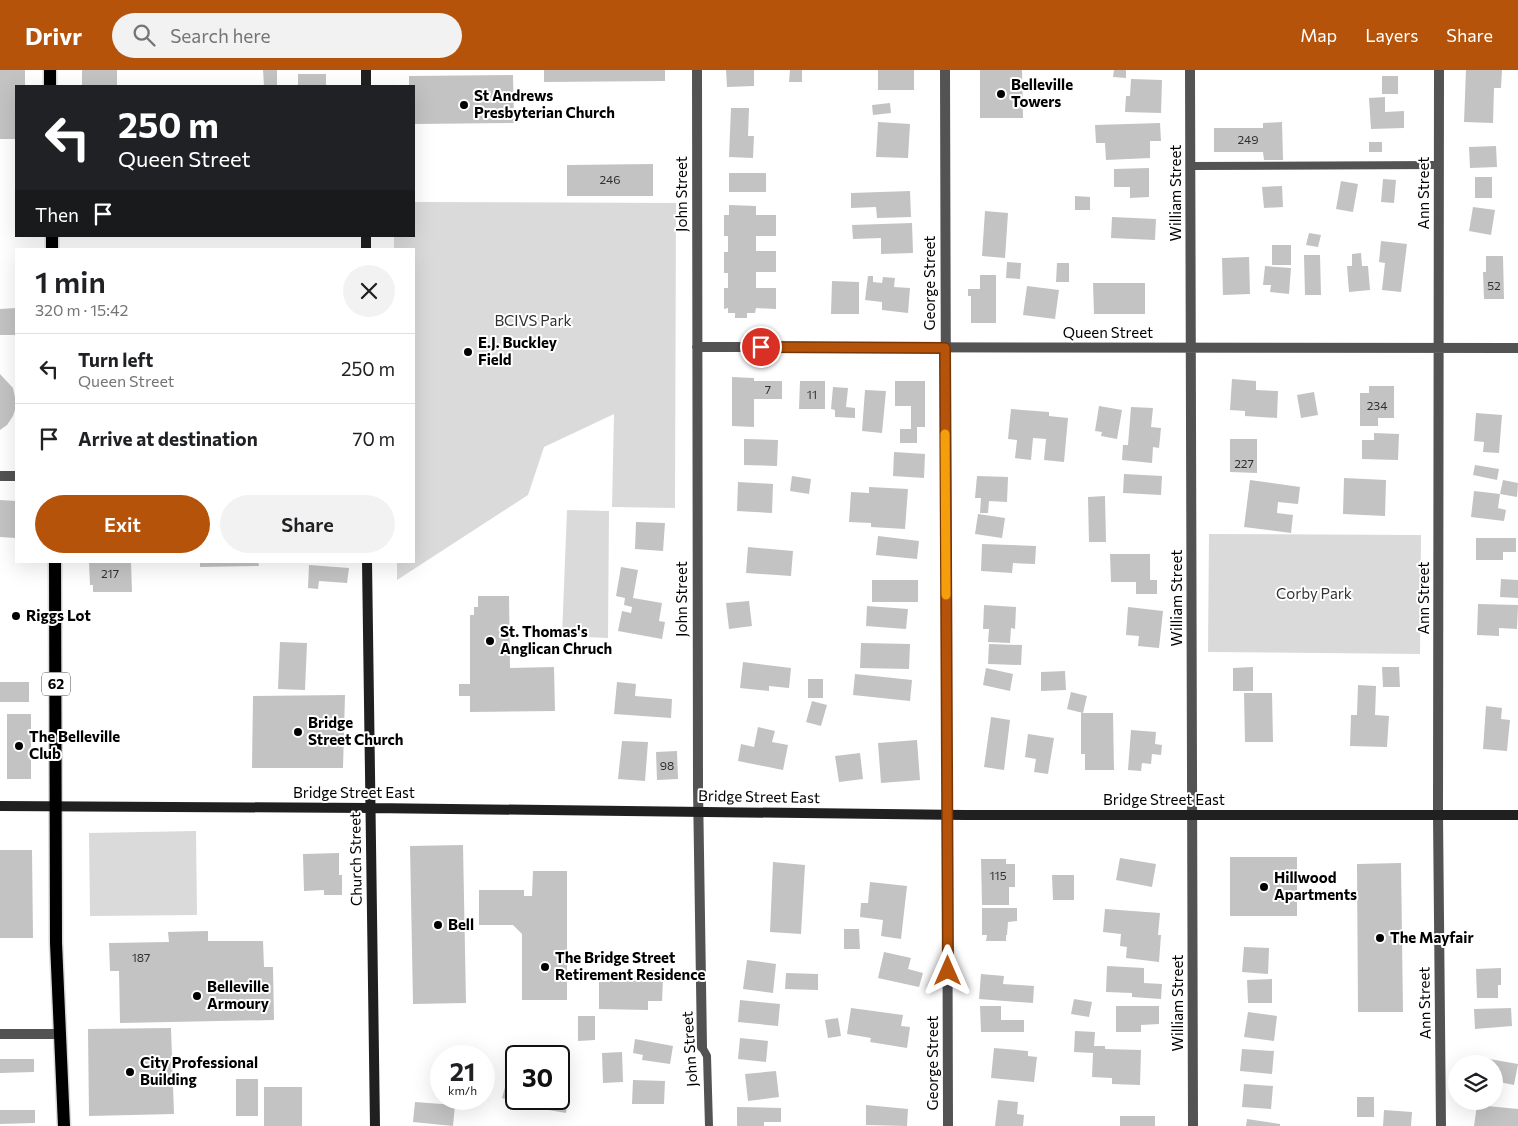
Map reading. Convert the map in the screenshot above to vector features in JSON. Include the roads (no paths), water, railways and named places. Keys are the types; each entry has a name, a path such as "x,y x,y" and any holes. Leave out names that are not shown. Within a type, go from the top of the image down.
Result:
{"main road":[{"path":"50,70 50,85"},
{"name":"62","path":"56,563 56,943 64,1126"}],"street":[{"path":"366,70 366,85"},
{"name":"John Street","path":"697,70 698,811 702,1047"},
{"name":"George Street","path":"945,70 948,1126"},
{"name":"William Street","path":"1190,70 1193,1126"},
{"name":"Ann Street","path":"1439,70 1438,816 1441,1126"},
{"name":"Queen Street","path":"697,347 1518,348"},
{"path":"0,476 15,476"},
{"name":"Church Street","path":"367,563 375,1126"},
{"name":"Bridge Street East","path":"0,806 698,811 947,815 1518,815"},
{"path":"0,1034 60,1034"}],"lane":[{"path":"1191,166 1439,165"},
{"name":"John Street","path":"702,1047 707,1056 709,1126"}],"place":[{"name":"Belleville Towers","path":"1001,94"},
{"name":"St Andrews Presbyterian Church","path":"464,105"},
{"name":"E.J. Buckley Field","path":"468,352"},
{"name":"Riggs Lot","path":"16,616"},
{"name":"St. Thomas's Anglican Chruch","path":"490,641"},
{"name":"Bridge Street Church","path":"298,732"},
{"name":"The Belleville Club","path":"19,746"},
{"name":"Hillwood Apartments","path":"1264,887"},
{"name":"Bell","path":"438,925"},
{"name":"The Mayfair","path":"1380,938"},
{"name":"The Bridge Street Retirement Residence","path":"545,967"},
{"name":"Belleville Armoury","path":"197,996"},
{"name":"City Professional Building","path":"130,1072"}],"park label":[{"name":"BCIVS Park","path":"533,321"},
{"name":"Corby Park","path":"1314,594"}]}
